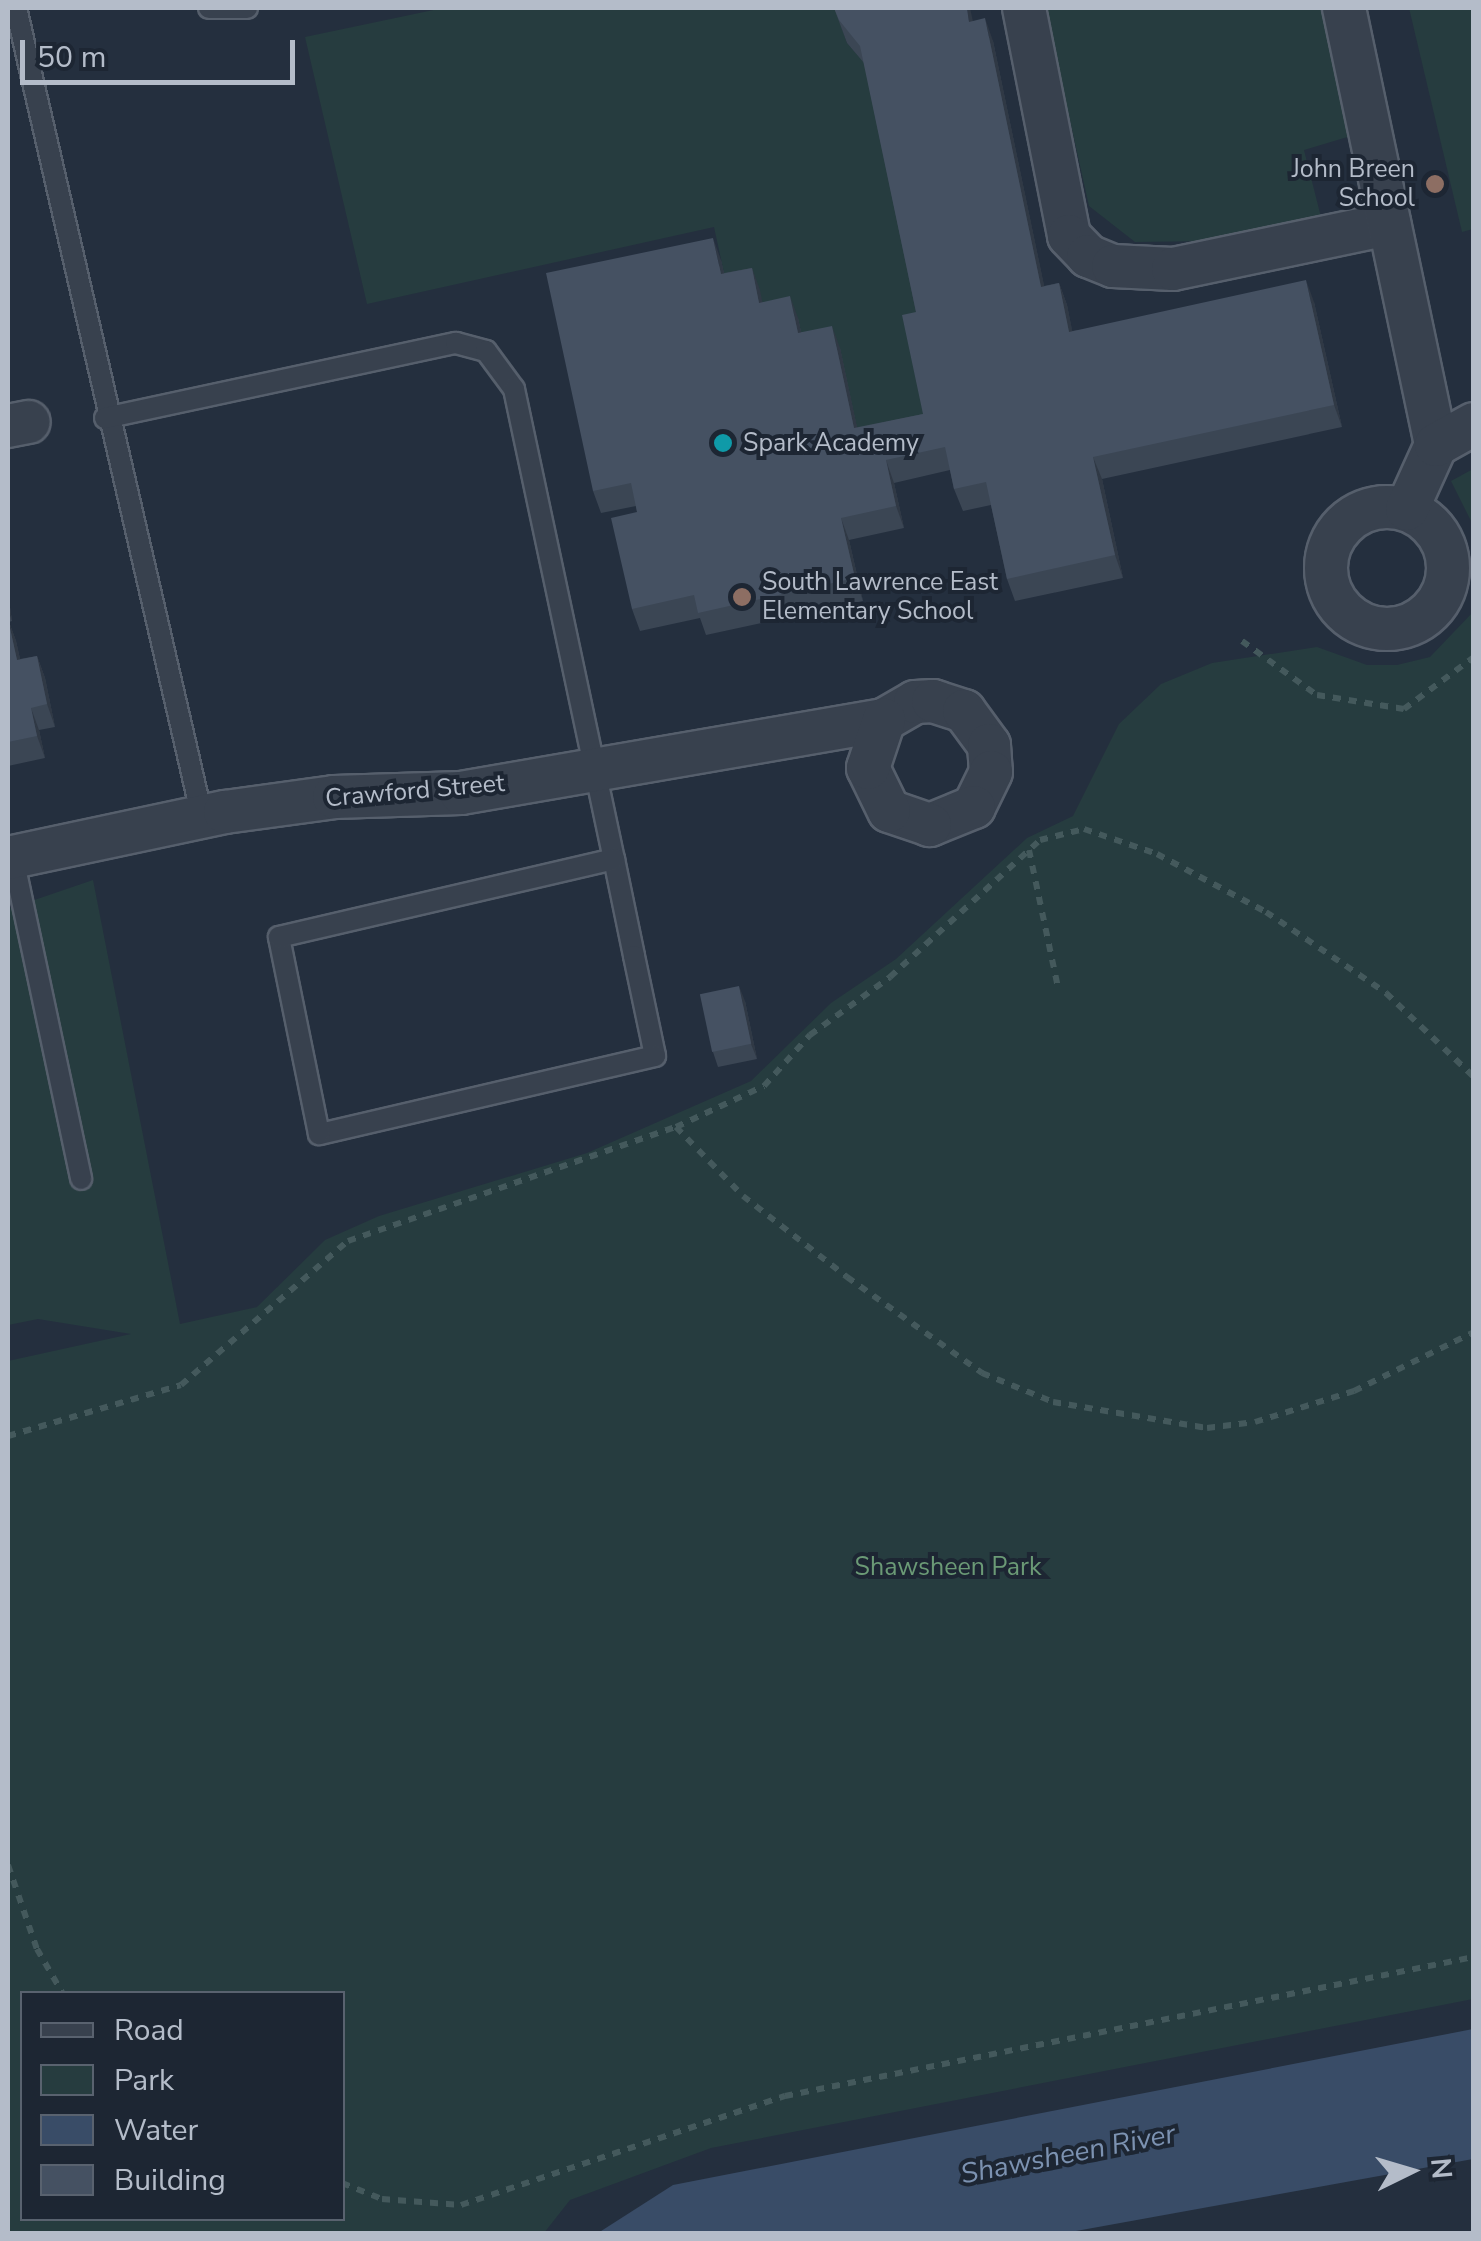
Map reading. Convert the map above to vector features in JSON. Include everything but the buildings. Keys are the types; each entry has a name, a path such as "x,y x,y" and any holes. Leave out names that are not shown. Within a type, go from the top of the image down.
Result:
{"street":[{"path":"1024,8 1069,236 1088,256 1113,266 1173,269 1389,224"},
{"path":"1344,8 1436,445 1407,509"},
{"path":"1436,445 1474,424"},
{"name":"Crawford Street","path":"10,858 202,816 334,797 460,793 884,720"}],"lane":[{"path":"16,8 106,418 202,816"},
{"path":"210,8 247,8"},
{"path":"106,418 407,350 456,344 486,351 514,389 656,1056 318,1134 279,937 614,859"},
{"path":"10,858 81,1178"}],"path":[{"path":"1242,642 1317,695 1404,709 1474,657"},
{"path":"8,1436 182,1385 348,1241 676,1127 764,1086 810,1035 890,977 1040,840 1084,829 1157,854 1266,912 1386,993 1474,1078"},
{"path":"1029,850 1058,988"},
{"path":"676,1127 743,1196 847,1277 982,1373 1053,1402 1127,1420 1207,1428 1255,1422 1354,1392 1474,1332"},
{"path":"8,1865 38,1949 61,1991"},
{"path":"345,2183 382,2199 461,2205 785,2096 1474,1956"}],"green space":[{"path":"443,8 835,8 847,43 869,68 924,334 931,436 862,451 806,355 729,296 714,227 367,304 305,37"},
{"path":"1045,8 1325,8 1354,135 1304,150 1321,217 1213,241 1135,242 1089,206"},
{"path":"1409,8 1473,8 1473,229 1462,232"},
{"path":"1473,469 1473,525 1451,481"},
{"name":"Shawsheen Park","path":"1473,612 1473,1999 711,2148 570,2200 544,2233 8,2233 8,1361 131,1334 38,1319 8,1325 8,909 93,880 180,1324 257,1307 325,1240 379,1216 587,1153 751,1081 831,1003 896,959 1027,838 1073,816 1119,724 1161,684 1212,663 1317,647 1367,665 1397,665 1430,657"}],"water":[{"name":"Shawsheen River","path":"1473,2029 1473,2159 1065,2233 598,2233 673,2185"}],"place":[{"name":"John Breen School","path":"1435,184"},
{"name":"Spark Academy","path":"723,443"},
{"name":"South Lawrence East Elementary School","path":"742,597"}]}
